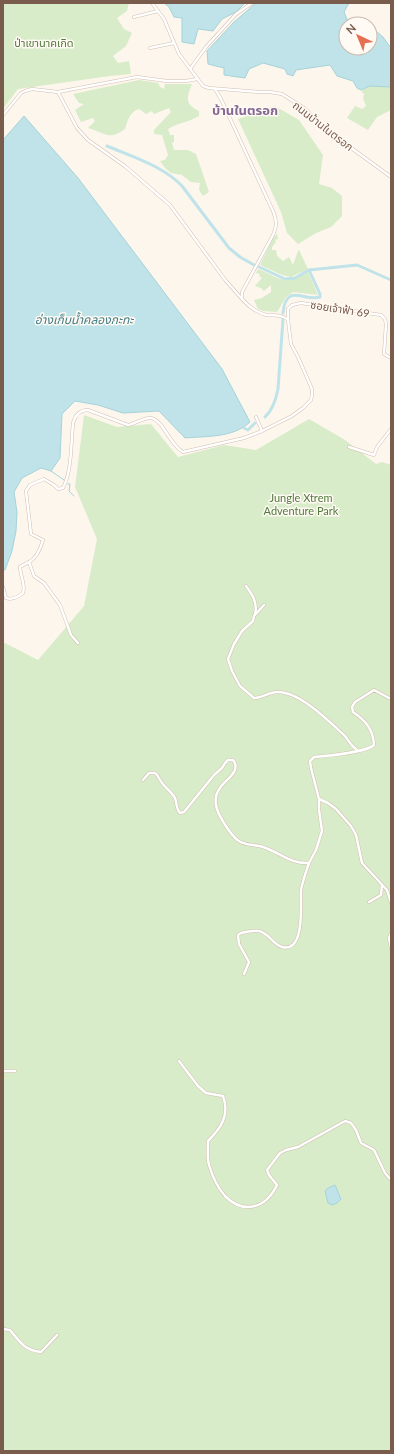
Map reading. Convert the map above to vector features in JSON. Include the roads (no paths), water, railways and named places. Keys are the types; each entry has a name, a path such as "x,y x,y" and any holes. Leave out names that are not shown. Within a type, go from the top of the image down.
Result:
{"street":[{"name":"ถนนบ้านในตรอก","path":"152,3 164,19 179,54 203,86 215,89 282,94 304,108 339,139 391,177"},
{"path":"190,69 206,47 236,14 252,3"},
{"path":"134,17 158,11"},
{"path":"150,48 174,43"},
{"path":"3,115 16,99 25,91 36,89 58,92 137,77 167,81 186,81 197,79"},
{"path":"215,89 267,196 276,221 275,231 242,292 242,299"},
{"path":"3,587 6,598 10,599 18,597 23,593 24,586 20,567 29,562 41,548 43,540 31,534 26,491 30,485 44,479 58,489 63,488 68,475 75,416 84,410 94,411 128,425 147,418 152,418 160,424 177,448 183,452 244,438 262,431 292,416 311,400 312,395 312,389 291,344 288,320 284,317 257,312 242,299 226,281 170,205 126,167 88,140 77,128 58,92"},
{"name":"ซอยเจ้าฟ้า 69","path":"288,320 288,309 292,305 301,303 381,315 385,319 386,324 384,354 391,358"},
{"path":"256,417 262,431"},
{"path":"349,447 374,455 377,447 391,429"},
{"path":"29,562 34,576 44,583 60,605 71,634 78,643"},
{"path":"246,586 255,602 256,608 253,621 242,631 234,644 228,659 232,671 240,686 254,698 260,698 267,693 278,692 286,693 297,698 321,714 346,737 350,745 356,750"},
{"path":"254,616 264,604"},
{"path":"244,974 249,962 239,944 238,935 241,933 260,931 277,945 287,947 295,942 300,928 302,909 301,892 303,882 322,831 319,798 310,760 314,757 372,747 374,745 374,736 368,723 353,712 352,707 356,702 374,690 391,699"},
{"path":"143,780 149,773 155,773 159,776 161,781 176,800 177,810 180,813 184,812 214,775 222,768 225,762 228,760 233,760 236,768 220,788 215,799 216,809 231,833 238,841 246,844 263,846 282,857 303,863 309,863"},
{"path":"319,798 328,802 351,826 357,839 362,863 387,890 391,904"},
{"path":"369,902 381,895 382,884"},
{"path":"391,933 389,938 391,948"},
{"path":"179,1061 198,1086 206,1093 223,1096 226,1104 226,1110 222,1123 216,1133 208,1140 209,1164 217,1184 226,1196 237,1204 250,1208 260,1205 273,1195 277,1185 268,1175 267,1170 280,1153 298,1147 345,1121 351,1123 356,1130 361,1143 374,1150 385,1173 391,1180"},
{"path":"3,1071 15,1071"},
{"path":"3,1329 10,1330 22,1345 32,1351 41,1352 58,1335"}],"water":[{"path":"164,3 245,3 236,12 222,19 213,31 198,29 194,44 182,42 182,18 174,17 169,7"},
{"path":"256,3 349,3 344,12 346,16 338,16 338,56 378,56 378,33 391,48 391,87 370,86 361,90 357,88 353,81 337,76 330,65 296,70 293,76 287,74 285,69 263,63 249,69 245,78 224,75 224,68 208,64 207,51 234,22"},
{"name":"อ่างเก็บน้ำคลองกะทะ","path":"24,116 78,178 222,369 250,422 228,434 185,438 159,411 123,413 98,405 75,401 62,414 60,458 51,471 41,468 22,478 14,492 17,512 16,531 12,551 5,570 3,570 3,140"},
{"path":"335,1185 341,1199 332,1205 328,1203 325,1191"}],"waterway":[{"path":"107,146 157,167 174,179 182,186 229,248 240,257 254,265"},
{"path":"259,267 285,279 295,278 309,270 357,265 391,280"},
{"path":"283,313 288,298 292,296 297,295 314,298 320,297 309,270"},
{"path":"265,417 272,408 278,389 283,319"},
{"path":"244,428 248,430 255,423"},
{"path":"51,471 64,480"},
{"path":"68,484 70,484 69,491 74,496"}],"district":[{"name":"บ้านในตรอก","path":"245,110"}],"park label":[{"name":"ป่าเขานาคเกิด","path":"44,43"},
{"name":"Jungle Xtrem Adventure Park","path":"301,504"}]}
